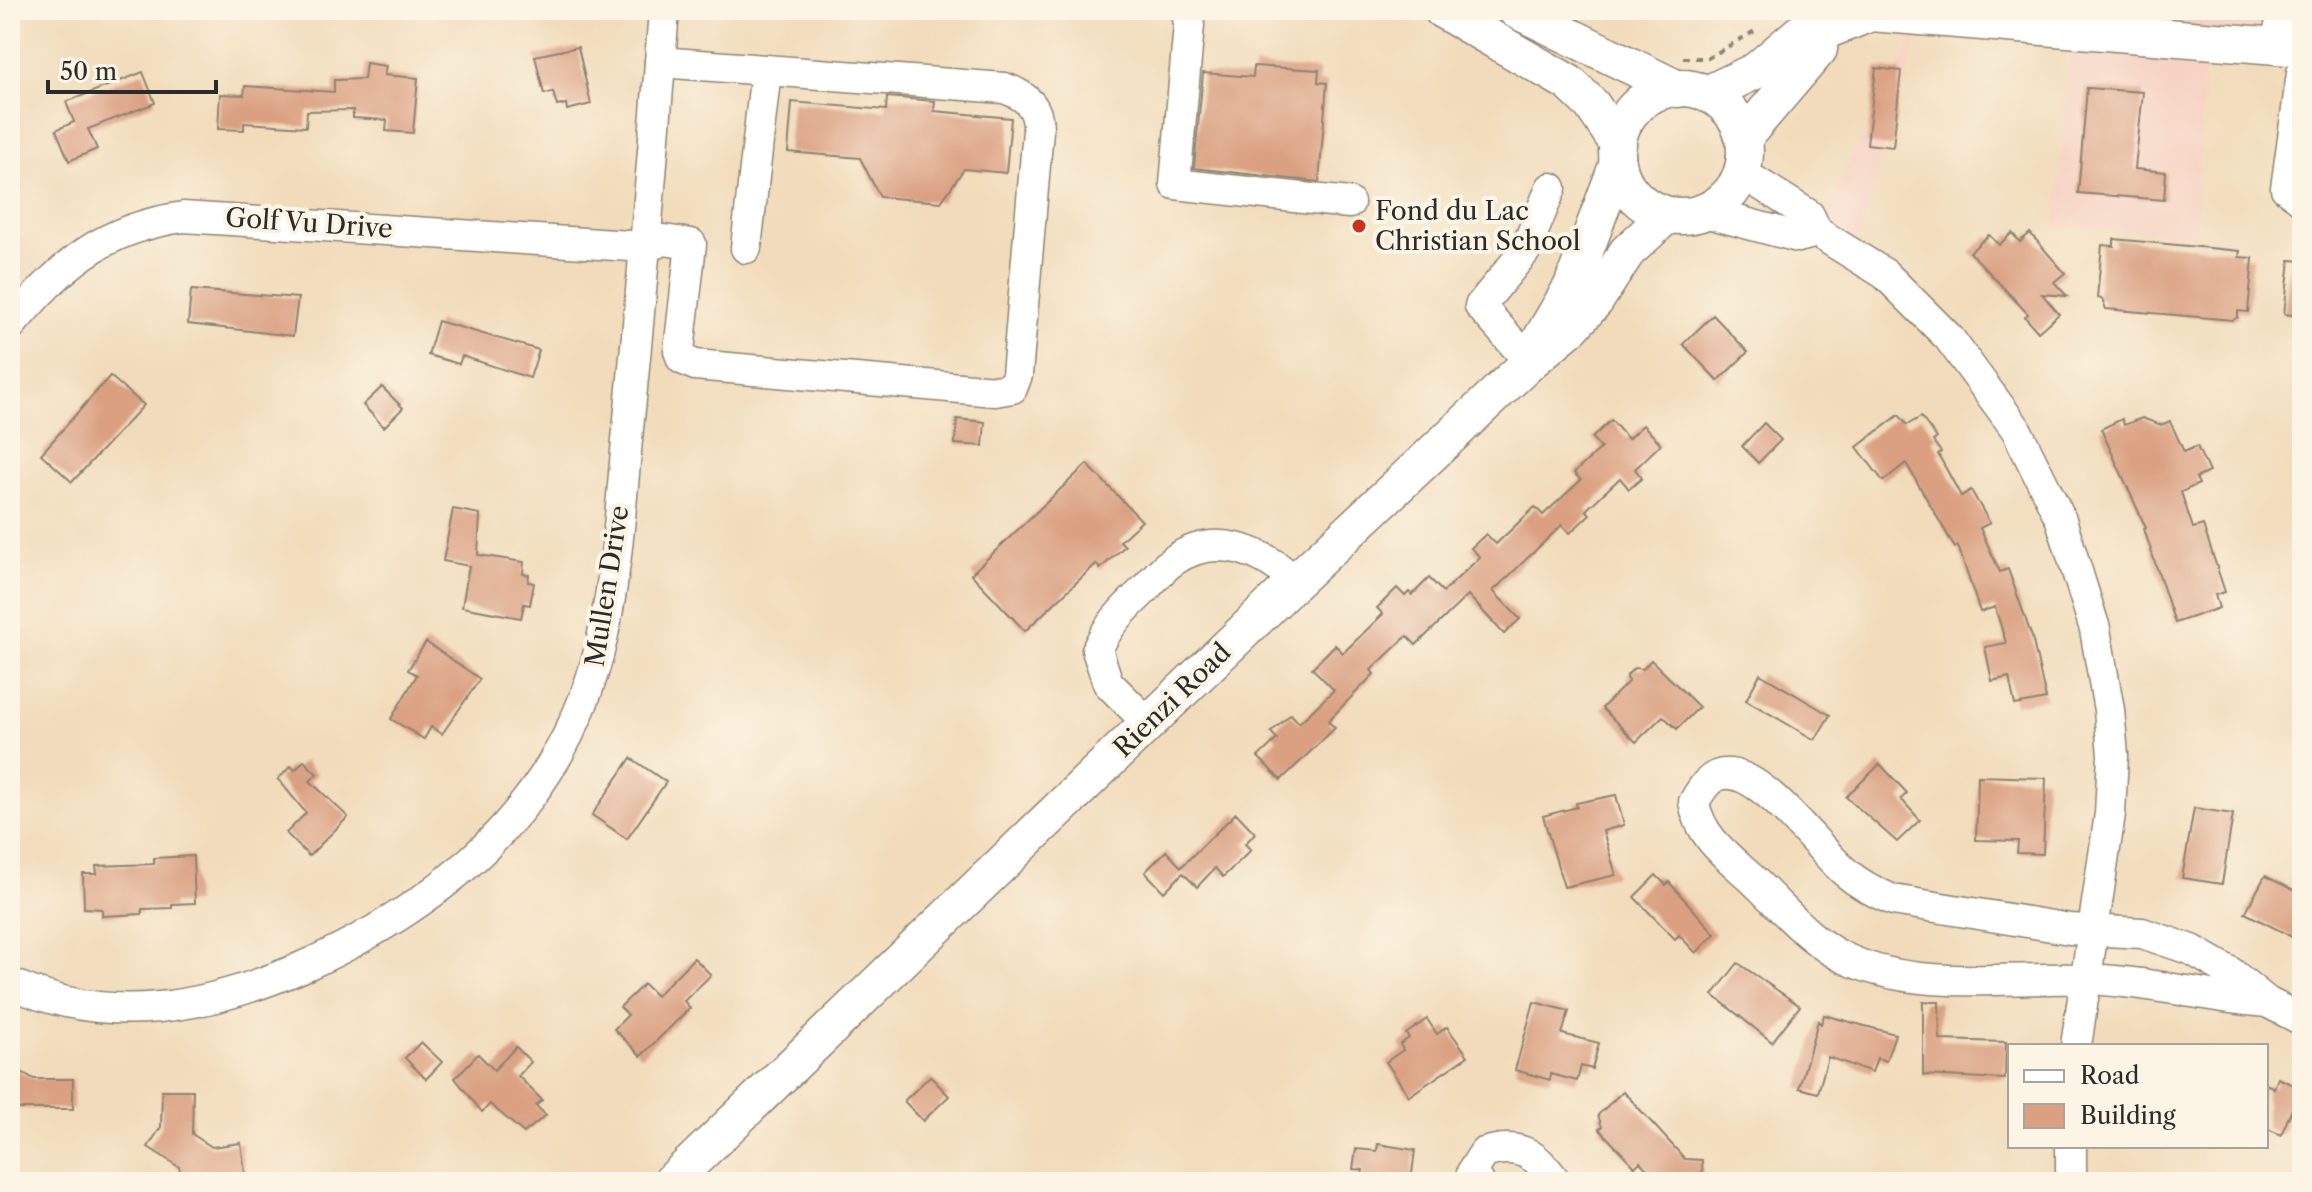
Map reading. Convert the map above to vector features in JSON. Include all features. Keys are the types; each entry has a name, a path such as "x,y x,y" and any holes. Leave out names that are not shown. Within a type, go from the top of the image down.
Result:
{"main road":[{"path":"1442,10 1569,83 1592,105 1618,154 1624,181 1649,208 1667,215 1704,212 1720,203 1742,173 1744,137 1727,107 1516,10"},
{"path":"1530,362 1572,286 1632,112 1645,100 1692,91 1757,70 1800,33 1820,33 1871,13 2289,47"},
{"path":"1744,137 1819,49 1820,33"},
{"name":"Rienzi Road","path":"671,1182 1295,582 1530,362 1572,327 1596,300 1627,252 1667,215"}],"street":[{"name":"Mullen Drive","path":"10,983 66,1001 153,1010 202,1003 276,978 389,923 454,879 494,841 530,795 573,728 596,662 613,581 646,247 664,10"},
{"path":"1187,10 1189,25 1175,184 1349,203"},
{"path":"2284,10 2289,47"},
{"path":"641,299 685,303 679,351 682,359 695,365 995,391 1012,388 1016,382 1038,130 1038,120 1031,104 1004,88 660,62"},
{"path":"746,248 766,70"},
{"path":"2302,73 2286,188 2302,200"},
{"path":"1742,173 1809,215 1817,232 1885,274 1956,347 2016,429 2061,520 2092,617 2112,733 2110,814 2076,1044"},
{"path":"1530,362 1480,306 1525,251 1551,188"},
{"path":"1704,212 1798,237 1817,232"},
{"name":"Golf Vu Drive","path":"10,326 44,284 89,249 134,227 183,217 646,247 664,240 691,244 685,303"},
{"path":"1148,723 1108,683 1097,650 1107,626 1173,560 1207,545 1245,548 1276,563 1295,582"},
{"path":"2267,1002 2087,979 1955,979 1896,974 1853,962 1814,938 1703,832 1694,802 1706,781 1727,773 1752,780 1844,871 1876,893 1893,900 2093,930 2130,931 2192,950 2230,972 2267,1002 2302,1020"},
{"path":"1479,1182 1472,1172 1484,1153 1507,1146 1529,1154 1547,1168 1556,1182"},
{"path":"2071,1148 2071,1182"}],"shaded area":[{"path":"2160,10 2302,10 2302,48 2206,42 2195,236 2055,226 2072,32 2139,36"},
{"path":"1924,16 1853,255 1816,230"}],"building":[{"path":"578,47 591,104 567,110 566,104 557,106 553,92 544,94 535,56"},
{"path":"366,63 386,66 384,75 418,78 413,133 386,131 387,120 353,118 353,110 307,111 306,127 244,123 244,130 218,129 220,94 244,95 245,86 334,92 334,80 364,79"},
{"path":"1254,66 1319,70 1318,82 1327,83 1319,182 1194,168 1203,73 1253,77"},
{"path":"1876,68 1901,71 1893,147 1867,144"},
{"path":"143,72 155,103 88,129 97,149 69,161 56,130 74,122 66,102"},
{"path":"2087,88 2143,92 2135,169 2166,172 2164,200 2078,193"},
{"path":"887,97 935,101 934,111 1011,118 1006,173 964,169 941,202 880,197 860,158 788,152 792,102 886,110"},
{"path":"2012,233 2020,242 2030,233 2065,273 2054,282 2067,296 2042,294 2059,314 2038,332 2025,317 2028,314 1970,252 1989,235 1999,245"},
{"path":"2114,239 2240,251 2239,257 2253,258 2248,312 2238,311 2238,317 2233,320 2106,309 2102,299 2097,298 2102,245 2114,246"},
{"path":"2290,260 2302,261 2302,316 2284,314"},
{"path":"191,290 298,298 293,336 188,324"},
{"path":"1713,315 1748,352 1718,381 1683,344"},
{"path":"438,321 539,350 530,378 462,356 459,364 428,355"},
{"path":"110,376 144,405 72,482 41,454"},
{"path":"382,387 403,408 384,427 363,405"},
{"path":"1899,415 1907,425 1921,417 1937,438 1933,441 1941,452 1938,454 1961,496 1971,490 1990,523 1980,528 2000,572 2008,569 2032,637 2046,699 2015,705 2009,677 1992,681 1985,647 2006,643 1995,607 1980,612 1958,546 1955,548 1906,463 1883,481 1857,447"},
{"path":"2142,418 2161,425 2170,421 2184,452 2197,446 2209,472 2196,478 2199,484 2181,492 2193,528 2203,525 2225,592 2215,595 2219,608 2175,623 2146,528 2101,429 2122,419 2124,425"},
{"path":"957,419 985,422 983,446 955,444"},
{"path":"1611,420 1628,439 1643,425 1661,444 1635,469 1642,478 1629,489 1620,478 1586,510 1590,514 1570,533 1562,525 1493,591 1520,619 1504,634 1468,595 1416,645 1407,636 1371,670 1374,674 1328,721 1335,728 1281,780 1258,757 1277,739 1271,732 1291,714 1299,723 1334,690 1312,668 1335,645 1343,653 1383,614 1377,608 1397,588 1405,596 1409,592 1412,595 1429,578 1443,592 1480,557 1471,548 1486,534 1496,544 1535,507 1543,515 1581,480 1574,473 1601,448 1592,438"},
{"path":"1764,423 1781,440 1758,463 1742,446"},
{"path":"1087,464 1142,521 1120,541 1125,546 1100,569 1096,564 1025,631 971,574"},
{"path":"453,509 480,514 478,555 524,562 523,574 529,575 528,582 534,583 530,605 524,604 521,618 462,607 469,566 443,561"},
{"path":"426,642 480,679 442,734 431,727 424,739 391,719 417,675 408,670"},
{"path":"1651,660 1699,707 1677,729 1663,716 1636,742 1602,708 1628,682 1627,675 1634,668 1643,669"},
{"path":"1760,674 1830,715 1815,740 1746,700"},
{"path":"631,758 666,782 627,839 592,815"},
{"path":"304,761 317,774 310,781 348,817 309,856 286,833 306,813 278,779 291,766 295,770"},
{"path":"1880,764 1907,793 1901,799 1920,820 1897,842 1846,797"},
{"path":"1978,776 2046,778 2043,854 2017,853 2018,841 1976,840"},
{"path":"1616,795 1624,825 1603,831 1616,875 1564,887 1543,816 1577,807 1576,803"},
{"path":"2194,808 2233,814 2222,884 2182,878"},
{"path":"1236,813 1255,833 1245,844 1251,850 1223,877 1215,868 1197,887 1183,873 1164,892 1145,872 1166,851 1181,867"},
{"path":"193,856 195,903 142,909 142,914 102,916 102,909 84,908 83,874 97,874 96,866 154,864 154,858"},
{"path":"1656,875 1666,885 1669,882 1715,934 1696,953 1679,935 1675,939 1634,897"},
{"path":"2265,876 2302,894 2302,942 2245,913"},
{"path":"694,958 711,975 684,1001 690,1008 641,1056 614,1029 628,1015 620,1007 644,984 656,996"},
{"path":"1738,963 1800,1006 1772,1042 1713,995"},
{"path":"1534,1002 1569,1011 1562,1034 1599,1043 1592,1069 1581,1066 1577,1081 1551,1074 1550,1080 1515,1070"},
{"path":"1923,1002 1939,1002 1940,1040 2006,1042 2005,1079 1923,1075"},
{"path":"1824,1015 1895,1034 1886,1061 1877,1058 1872,1072 1828,1057 1818,1093 1799,1088 1818,1021 1821,1024"},
{"path":"1427,1019 1437,1034 1447,1027 1468,1056 1409,1096 1386,1062 1403,1050 1400,1044 1409,1038 1406,1034"},
{"path":"421,1042 442,1062 426,1079 405,1058"},
{"path":"516,1047 531,1062 518,1076 542,1100 536,1106 546,1115 524,1133 490,1104 482,1112 455,1078 478,1054 494,1070"},
{"path":"10,1065 34,1079 73,1079 73,1109 10,1109"},
{"path":"930,1076 949,1096 923,1121 904,1101"},
{"path":"2278,1078 2301,1088 2281,1135 2268,1129 2268,1085 2274,1088"},
{"path":"162,1090 193,1090 192,1134 212,1147 241,1143 246,1180 182,1181 179,1167 148,1147 161,1127"},
{"path":"1623,1091 1685,1159 1702,1160 1703,1182 1659,1182 1640,1162 1635,1167 1599,1129 1602,1127 1598,1115"},
{"path":"1378,1144 1415,1150 1411,1182 1361,1182 1363,1170 1353,1169 1356,1149 1377,1151"}],"place":[{"name":"Fond du Lac Christian School","path":"1359,226"}]}
